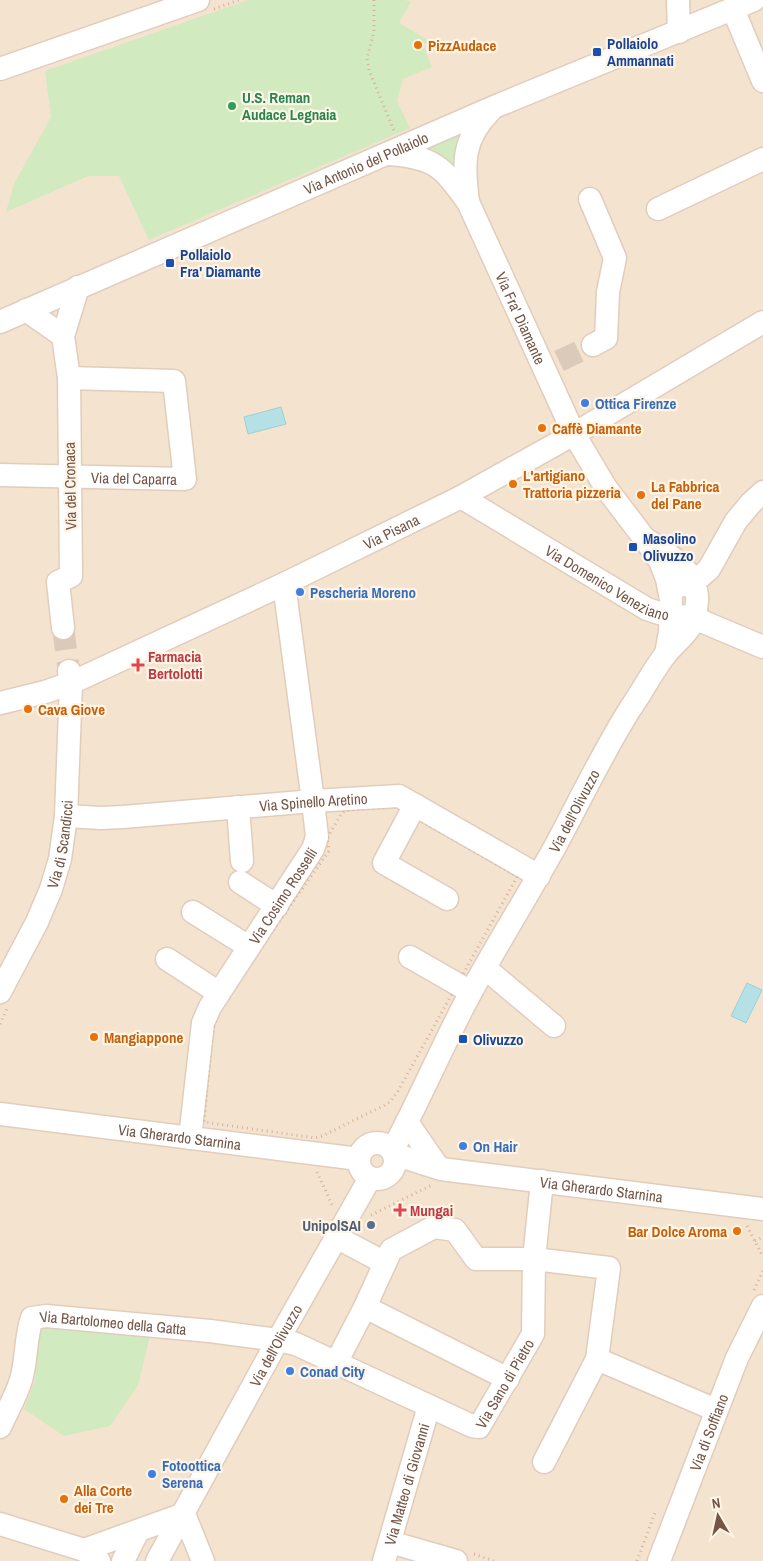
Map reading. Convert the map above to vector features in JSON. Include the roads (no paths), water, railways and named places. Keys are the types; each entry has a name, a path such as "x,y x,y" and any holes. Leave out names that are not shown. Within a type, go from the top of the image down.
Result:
{"street":[{"path":"0,69 198,0"},
{"path":"678,0 679,32"},
{"name":"Via Antonio del Pollaiolo","path":"0,322 494,107 754,0"},
{"path":"733,9 763,81"},
{"name":"Via Fra' Diamante","path":"468,202 465,163 468,144 476,126 494,107"},
{"name":"Via Fra' Diamante","path":"394,151 433,163 449,177 468,202 552,364 574,434 606,488 644,538"},
{"path":"658,209 763,159"},
{"path":"590,198 615,258 608,292 606,338 593,344"},
{"name":"Via del Cronaca","path":"63,628 58,582 71,576 69,378 63,336 78,287"},
{"path":"26,310 63,336"},
{"name":"Via Pisana","path":"0,703 45,692 70,678 284,584 461,497 574,434 763,322"},
{"name":"Via del Caparra","path":"0,474 185,478 174,381 69,378"},
{"path":"670,591 701,576 709,569 736,521 751,502 763,492"},
{"name":"Via Domenico Veneziano","path":"461,497 647,609 694,618 763,647"},
{"path":"644,538 680,564 693,580"},
{"name":"Via dell'Olivuzzo","path":"644,538 660,561 670,591 672,615 670,639 666,654"},
{"name":"Via dell'Olivuzzo","path":"380,1152 407,1122 436,1059 464,988 485,968 539,876 627,715 666,654 687,633 694,618 697,599 693,580"},
{"name":"Via Cosimo Rosselli","path":"197,1130 203,1023 210,1007 315,845 317,836 284,584"},
{"name":"Via di Scandicci","path":"0,992 37,922 51,889 60,859 66,816 70,678"},
{"name":"Via Spinello Aretino","path":"66,816 101,818 399,796 413,810 539,876"},
{"path":"238,807 241,871 277,906"},
{"path":"413,810 384,862 447,899"},
{"path":"194,912 249,947"},
{"path":"410,957 464,988"},
{"path":"167,959 220,993"},
{"path":"485,968 554,1026"},
{"name":"Via dell'Olivuzzo","path":"380,1152 436,1059"},
{"name":"Via Gherardo Starnina","path":"0,1114 197,1130 380,1152 439,1168 763,1209"},
{"path":"407,1122 439,1168"},
{"path":"378,1177 361,1170 380,1152"},
{"name":"Via dell'Olivuzzo","path":"157,1561 336,1237 378,1177 393,1169 380,1152"},
{"name":"Via Gherardo Starnina","path":"378,1177 439,1168"},
{"name":"Via Sano di Pietro","path":"278,1340 296,1344 472,1426 479,1427 532,1334 534,1259 542,1181"},
{"path":"336,1363 365,1307 391,1250 434,1227 455,1230 476,1259 534,1259 609,1268 597,1359 544,1462"},
{"path":"336,1237 385,1263"},
{"name":"Via di Soffiano","path":"659,1561 737,1358 763,1306"},
{"path":"365,1307 508,1379"},
{"name":"Via Bartolomeo della Gatta","path":"0,1427 21,1382 29,1326 32,1318 38,1316 191,1329 278,1340"},
{"path":"597,1359 716,1410"},
{"name":"Via Matteo di Giovanni","path":"387,1551 428,1406"},
{"path":"0,1524 91,1556 138,1531 184,1514 199,1558"},
{"path":"123,1561 138,1531"},
{"path":"387,1551 456,1561"}],"water":[{"path":"281,407 286,424 248,434 244,417"},
{"path":"747,983 762,990 746,1023 731,1016"}],"tunnel":[{"path":"559,361 593,345"},
{"path":"63,628 69,671"}],"place":[{"name":"PizzAudace","path":"418,45"},
{"name":"Pollaiolo Ammannati","path":"597,52"},
{"name":"U.S. Reman Audace Legnaia","path":"232,106"},
{"name":"Pollaiolo Fra' Diamante","path":"170,263"},
{"name":"Ottica Firenze","path":"585,403"},
{"name":"Caffè Diamante","path":"542,428"},
{"name":"L'artigiano Trattoria pizzeria","path":"513,484"},
{"name":"La Fabbrica del Pane","path":"641,495"},
{"name":"Masolino Olivuzzo","path":"633,547"},
{"name":"Pescheria Moreno","path":"300,592"},
{"name":"Farmacia Bertolotti","path":"138,665"},
{"name":"Cava Giove","path":"28,709"},
{"name":"Mangiappone","path":"94,1037"},
{"name":"Olivuzzo","path":"463,1039"},
{"name":"On Hair","path":"463,1146"},
{"name":"Mungai","path":"400,1210"},
{"name":"UnipolSAI","path":"371,1225"},
{"name":"Bar Dolce Aroma","path":"737,1231"},
{"name":"Conad City","path":"290,1371"},
{"name":"Fotoottica Serena","path":"152,1474"},
{"name":"Alla Corte dei Tre","path":"64,1499"}]}
